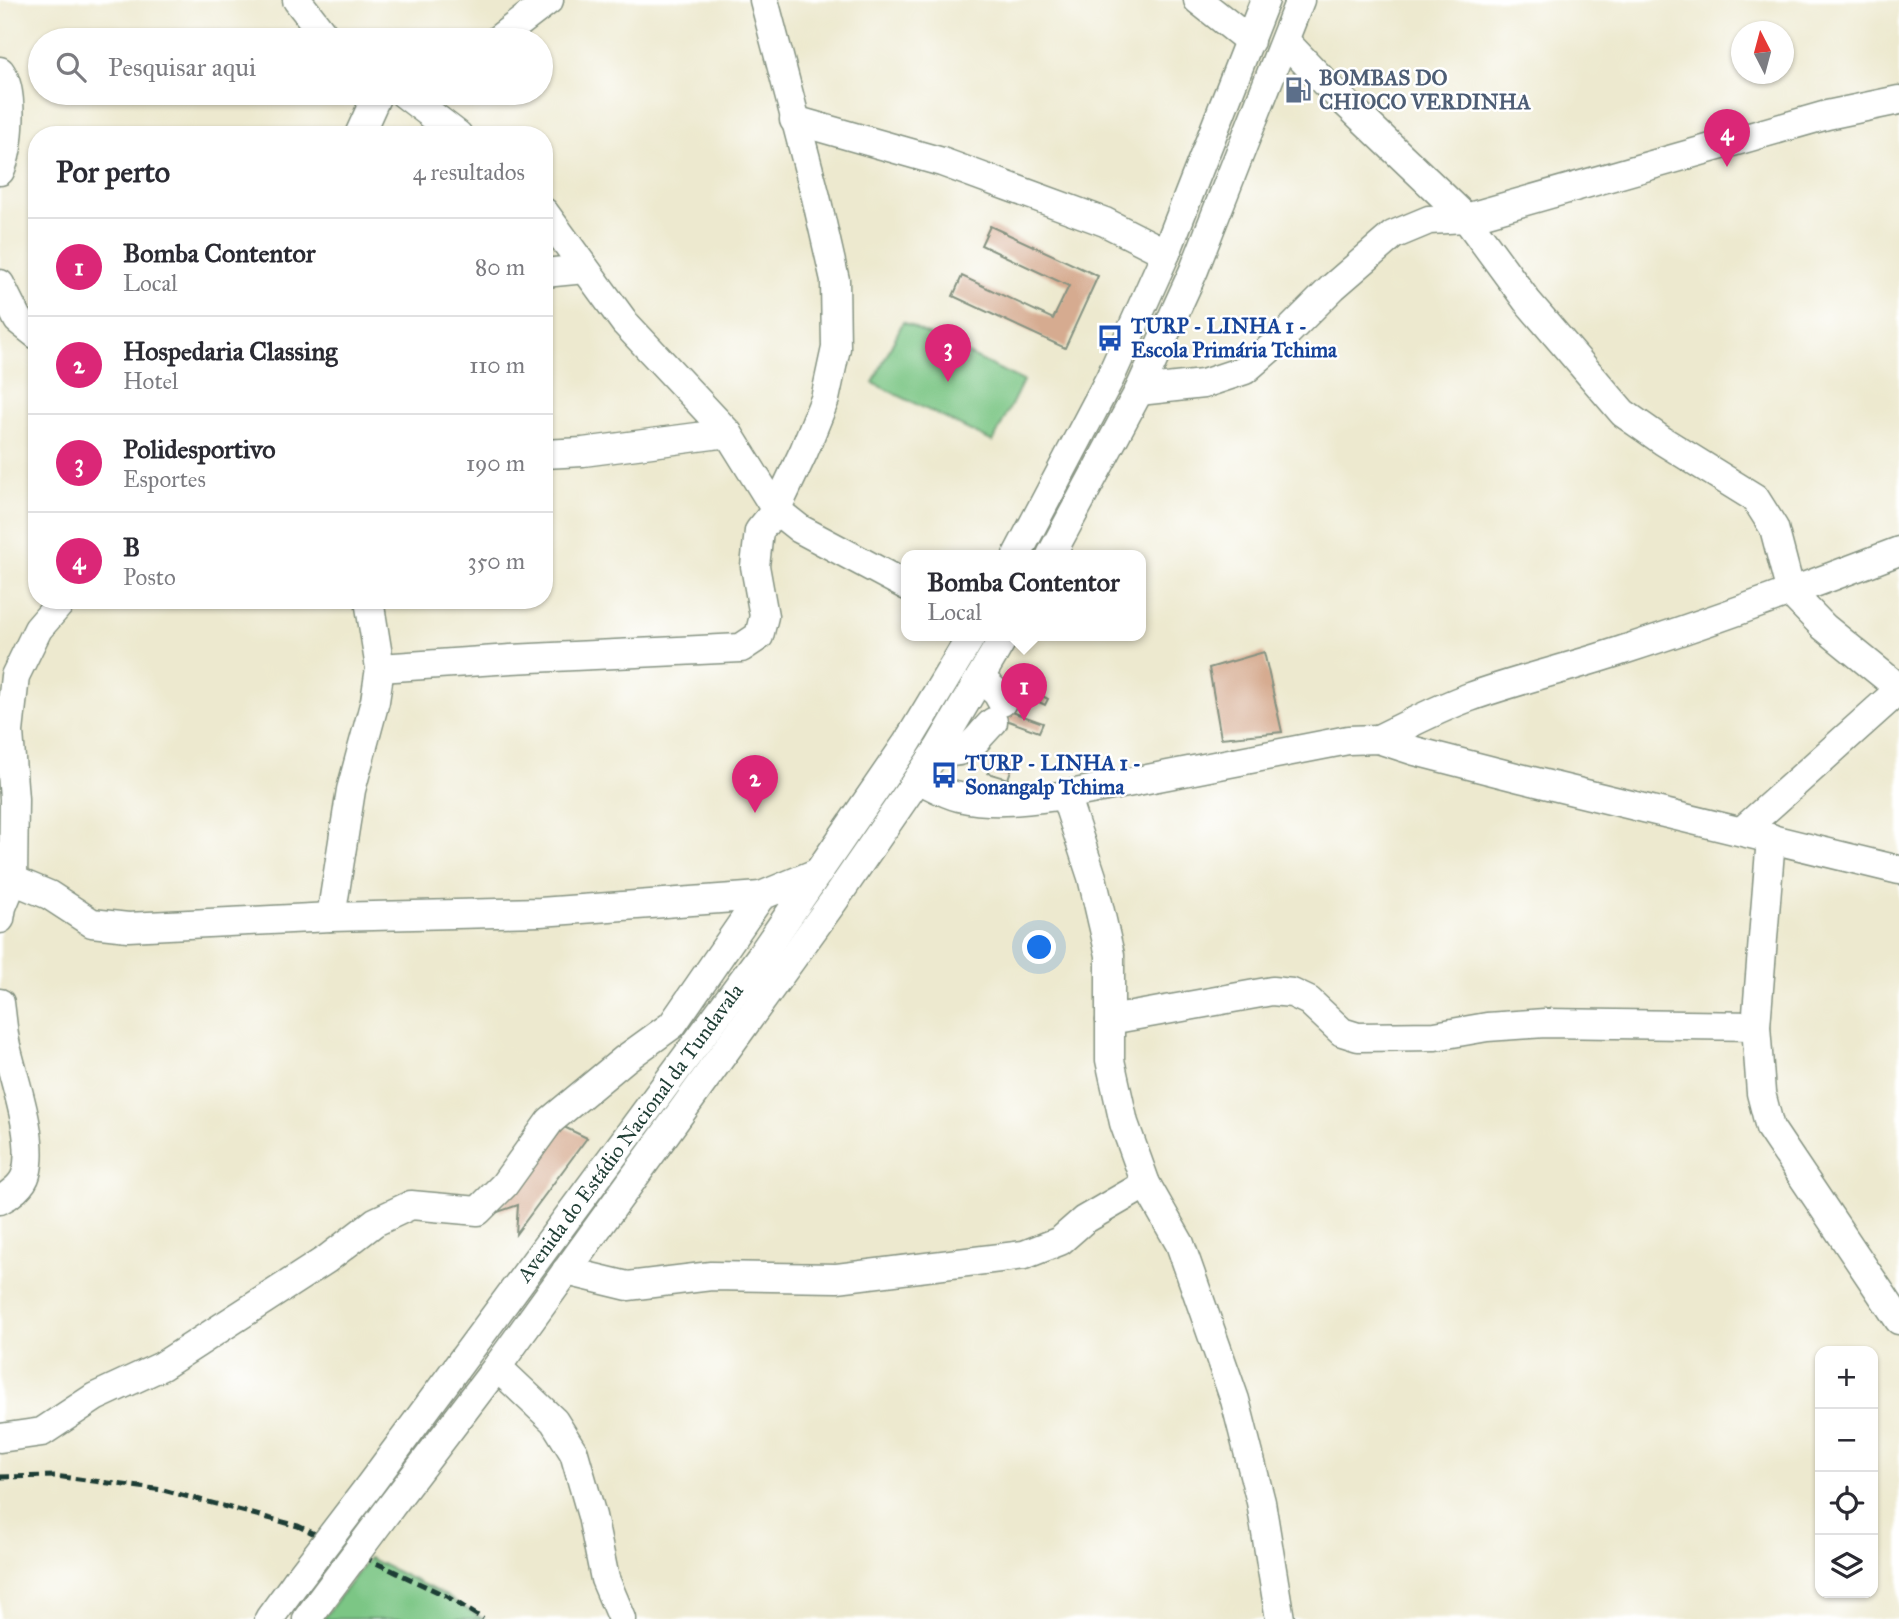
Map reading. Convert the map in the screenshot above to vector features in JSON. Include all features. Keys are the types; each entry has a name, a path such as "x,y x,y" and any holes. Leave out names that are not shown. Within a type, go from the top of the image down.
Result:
{"street":[{"path":"297,0 319,28"},
{"path":"513,28 549,0"},
{"path":"380,668 741,648 759,636 764,616 755,566 759,531 776,510 804,451 825,399 836,348 835,281 816,197 764,0"},
{"path":"1198,0 1250,41"},
{"path":"1020,550 1110,378 1166,253 1265,0"},
{"path":"1054,550 1139,391 1194,270 1300,0"},
{"path":"1285,41 1466,218 1527,301 1623,413 1755,498 1774,528 1791,593 1824,626 1899,689 1742,831"},
{"path":"0,71 5,78 9,96 4,163 0,171"},
{"path":"1139,391 1203,384 1245,370 1393,235 1429,220 1466,218 1827,115 1899,100"},
{"path":"363,126 373,105"},
{"path":"425,105 448,126"},
{"path":"794,120 942,162 1105,222 1166,253"},
{"path":"553,225 625,323 728,433 776,510 800,528 901,583"},
{"path":"553,272 585,269"},
{"path":"0,284 18,320 28,328"},
{"path":"553,454 728,433"},
{"path":"1378,739 1434,711 1472,696 1591,661 1791,593 1899,551"},
{"path":"0,919 15,799 9,732 15,676 38,629 55,609"},
{"path":"331,917 351,790 375,701 380,668 370,609"},
{"name":"Avenida do Estádio Nacional da Tundavala","path":"268,1619 760,957 907,743 968,641"},
{"name":"Avenida do Estádio Nacional da Tundavala","path":"314,1610 497,1367 833,902 937,751 1002,641"},
{"path":"937,751 950,753 964,750 976,743 997,712 997,692 980,678"},
{"path":"918,779 957,797 989,801 1025,800 1065,795 1348,740 1378,739 1480,768 1899,870"},
{"path":"1065,795 1092,877 1110,955 1110,1060 1124,1123 1146,1184 1180,1244 1235,1400 1261,1502 1280,1619"},
{"path":"1771,838 1756,1026 1760,1093 1770,1128 1899,1320"},
{"path":"6,876 49,895 92,923 128,927 331,917 540,912 761,896 820,872"},
{"path":"0,1438 42,1432 95,1396 162,1366 327,1259 375,1222 399,1210 411,1205 478,1211 504,1185 550,1121 625,1059 672,1025 761,896"},
{"path":"1110,1020 1272,991 1292,993 1309,1001 1342,1032 1358,1037 1435,1036 1487,1027 1545,1023 1756,1026"},
{"path":"0,1003 29,1159 25,1177 9,1195 0,1200"},
{"path":"566,1271 628,1286 711,1276 837,1278 1024,1255 1060,1241 1084,1220 1146,1184"},
{"path":"497,1367 554,1421 574,1453 592,1516 605,1579 622,1619"}],"green space":[{"path":"903,322 1023,381 993,442 873,383"},
{"path":"369,1558 446,1596 483,1619 323,1619"}],"building":[{"path":"990,226 1098,276 1065,348 953,296 962,276 1053,319 1069,286 981,245"},
{"path":"1264,652 1282,732 1221,738 1209,668"},
{"path":"1037,693 1048,699 1045,705 1033,699"},
{"path":"992,699 1009,711 1043,723 1039,732 1006,720 985,719"},
{"path":"993,758 1013,764 1008,779 988,773"},
{"path":"564,1127 587,1138 516,1234 518,1205 498,1212"}],"railway":[{"path":"0,1477 55,1476 163,1490 298,1526 446,1596 483,1619"}],"place":[{"name":"BOMBAS DO CHIOCO VERDINHA","path":"1298,90"},
{"name":"B","path":"1727,167"},
{"name":"TURP - LINHA 1 - Escola Primária Tchima","path":"1110,338"},
{"name":"Polidesportivo","path":"948,382"},
{"name":"Bomba Contentor","path":"1024,721"},
{"name":"TURP - LINHA 1 - Sonangalp Tchima","path":"944,775"},
{"name":"Hospedaria Classing","path":"755,813"}]}
